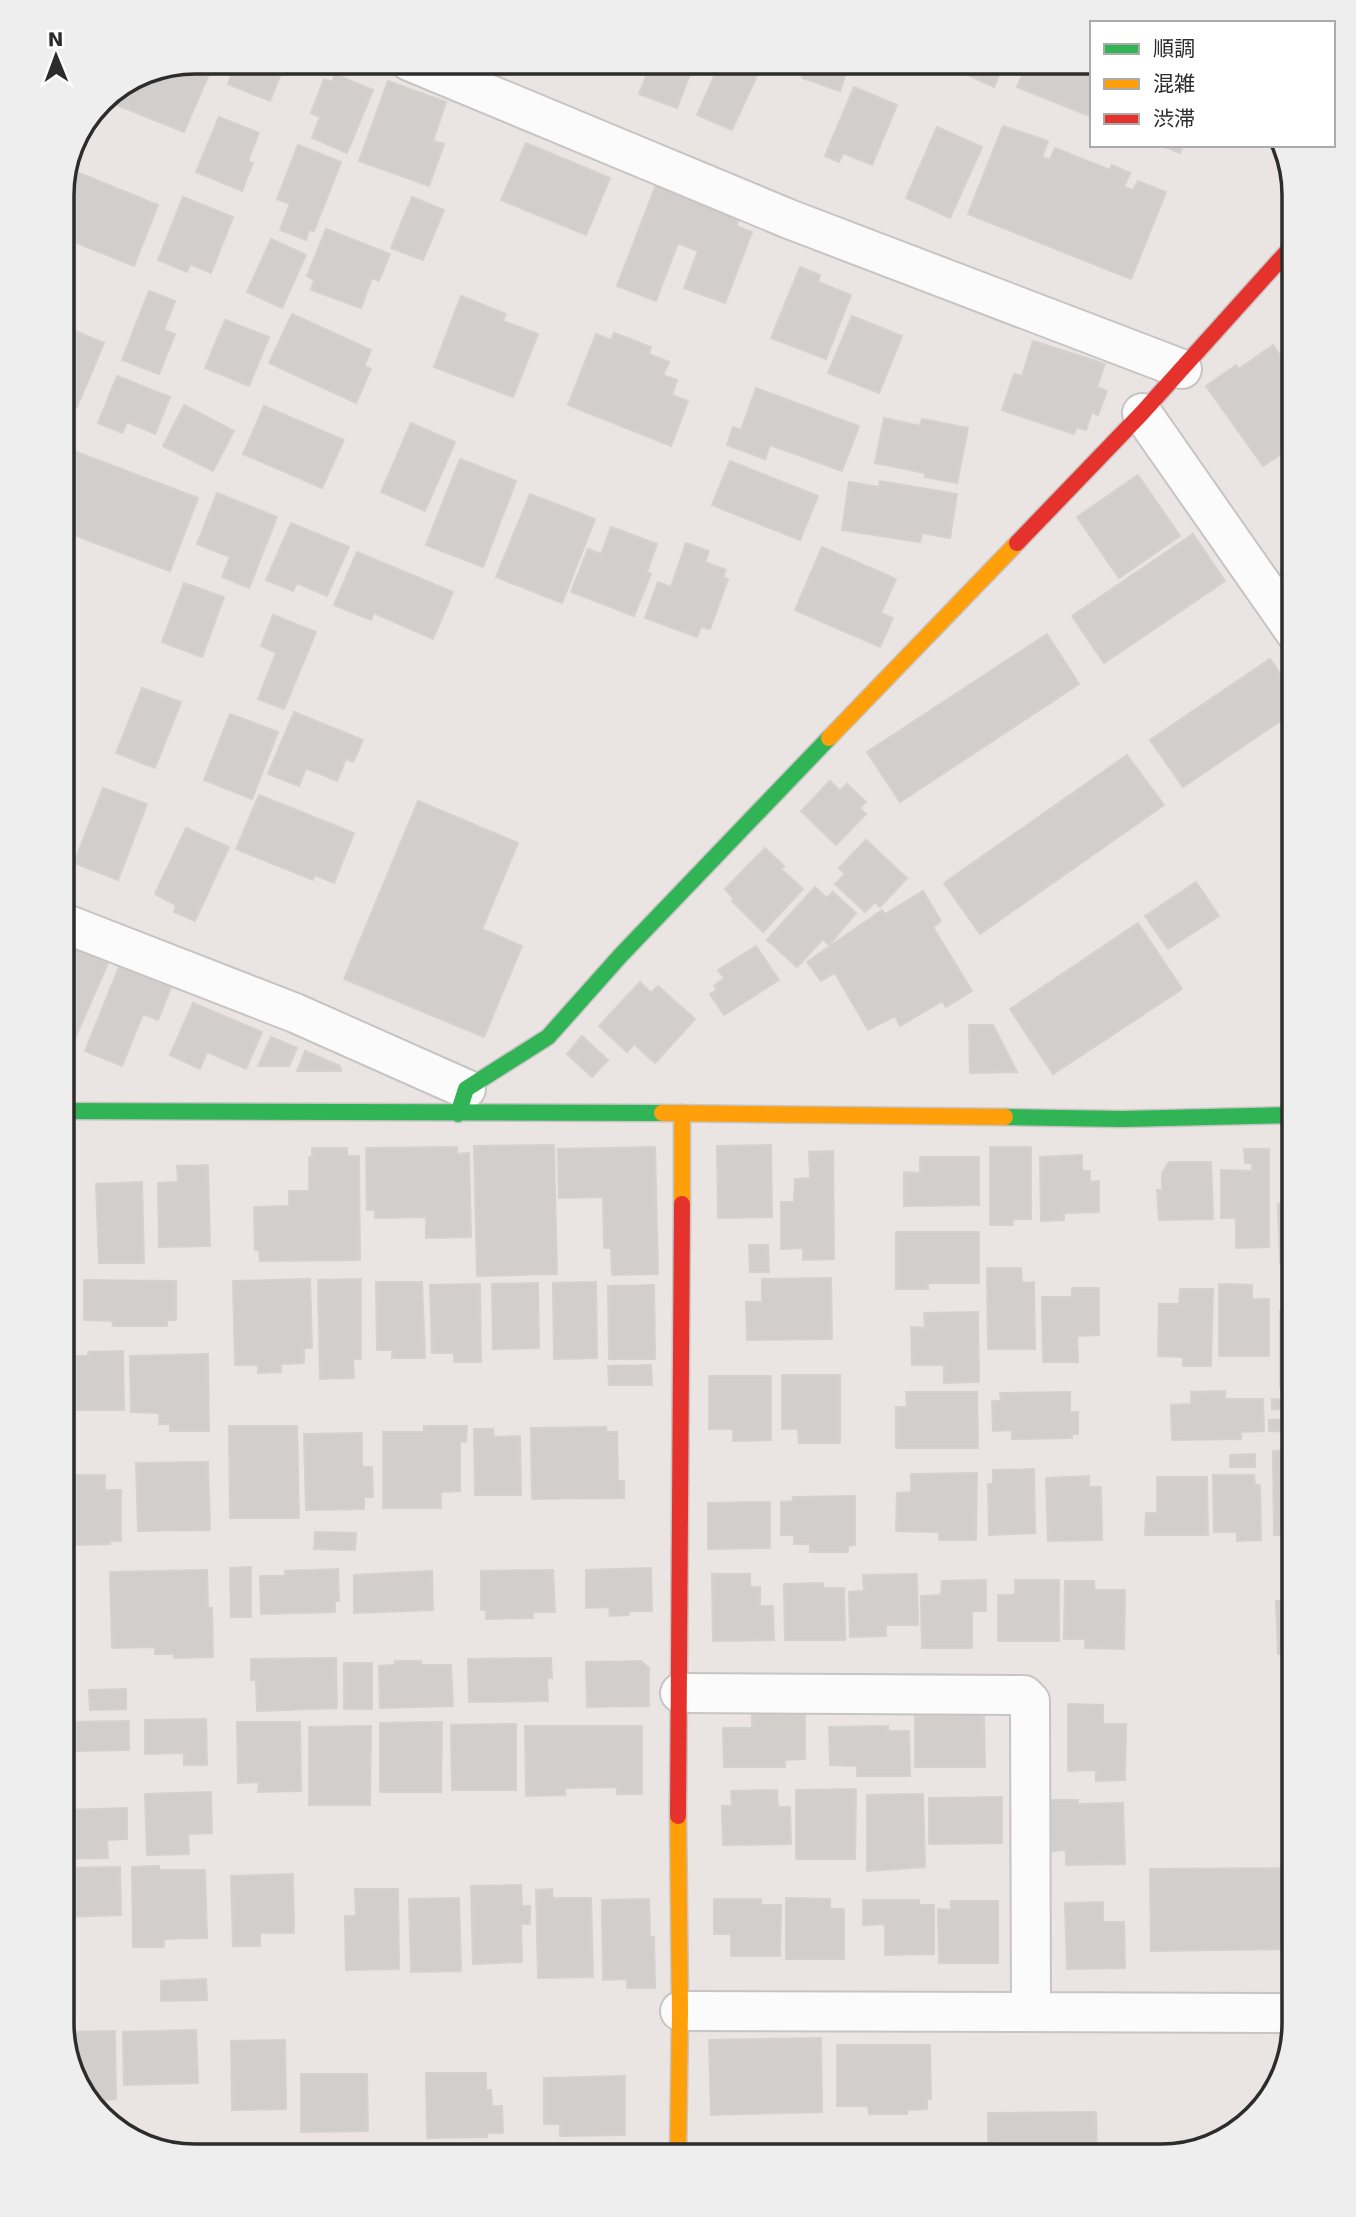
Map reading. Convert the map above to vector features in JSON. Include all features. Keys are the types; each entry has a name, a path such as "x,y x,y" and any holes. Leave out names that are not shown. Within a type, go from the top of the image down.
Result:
{"street":[{"path":"440,74 801,224 1182,369"},
{"path":"462,1101 548,1037 631,945 1142,413 1282,257"},
{"path":"1142,413 1282,613"},
{"path":"74,927 295,1013 462,1101"},
{"path":"74,1111 462,1101 682,1112 1122,1119 1282,1115"},
{"path":"678,2144 682,1112"},
{"path":"680,1693 1024,1695 1030,1701 1031,2012"},
{"path":"680,2011 1282,2012"}],"building":[{"path":"209,74 184,132 115,104 134,90 156,80 171,76"},
{"path":"232,74 281,74 270,101 228,84"},
{"path":"335,74 373,90 347,153 312,138 320,117 311,113 324,79 332,82"},
{"path":"647,74 690,74 677,108 639,94"},
{"path":"715,74 758,74 732,130 697,115"},
{"path":"803,74 846,74 840,91 802,78"},
{"path":"965,74 1000,74 994,87"},
{"path":"1023,74 1090,74 1090,116 1017,87"},
{"path":"388,81 446,102 433,141 444,144 429,186 359,161"},
{"path":"854,87 897,105 872,165 843,153 839,162 825,156"},
{"path":"219,117 259,133 248,161 253,163 242,191 196,172"},
{"path":"1003,126 1048,141 1042,157 1050,160 1055,148 1110,170 1112,165 1130,173 1124,187 1133,190 1138,181 1166,192 1131,279 968,214"},
{"path":"937,127 982,147 950,218 906,198"},
{"path":"526,143 610,178 586,235 501,200"},
{"path":"298,145 341,162 314,231 309,230 306,240 280,230 290,204 277,199"},
{"path":"1165,147 1182,147 1180,153"},
{"path":"76,172 158,205 134,266 74,242"},
{"path":"656,185 740,218 736,226 752,232 725,303 684,288 698,251 678,243 656,301 617,286"},
{"path":"183,197 233,217 211,273 190,264 187,272 158,260"},
{"path":"412,197 444,210 423,260 391,248"},
{"path":"326,229 390,254 379,281 372,278 361,308 311,290 314,280 307,276"},
{"path":"271,239 306,255 282,308 247,292"},
{"path":"800,267 820,275 818,282 851,295 826,359 771,338"},
{"path":"149,291 175,301 164,330 175,334 159,374 122,360"},
{"path":"461,296 506,314 503,321 538,334 513,397 434,367"},
{"path":"292,314 371,350 364,366 371,369 356,403 269,363"},
{"path":"852,316 902,336 879,393 828,373"},
{"path":"225,320 269,337 249,386 205,368"},
{"path":"74,330 104,343 77,407 74,406"},
{"path":"614,333 651,347 649,354 669,362 663,375 677,380 672,395 688,401 671,446 568,405 596,334 611,340"},
{"path":"1033,341 1105,364 1097,387 1107,391 1098,415 1092,412 1086,430 1077,427 1074,434 1002,410 1014,374 1022,376"},
{"path":"1273,345 1282,358 1282,454 1263,466 1206,386 1236,365 1239,369"},
{"path":"117,376 170,397 155,434 127,422 122,433 98,423"},
{"path":"756,388 859,426 842,471 770,445 765,459 727,445 733,427 741,430"},
{"path":"184,405 234,431 213,471 163,446"},
{"path":"264,406 344,440 322,488 243,454"},
{"path":"884,418 920,426 922,419 968,428 957,483 925,477 925,473 875,463"},
{"path":"411,423 455,442 425,511 381,492"},
{"path":"74,451 198,498 170,571 74,535"},
{"path":"460,459 516,481 483,567 426,545"},
{"path":"730,461 818,496 800,540 712,505"},
{"path":"1138,475 1180,536 1119,578 1077,517"},
{"path":"880,481 957,494 950,538 922,533 920,542 842,530 849,482 879,487"},
{"path":"217,493 277,517 249,588 222,577 230,557 197,544"},
{"path":"530,494 595,519 562,603 496,577"},
{"path":"291,523 349,547 327,596 297,583 293,591 266,580"},
{"path":"611,527 657,544 647,572 651,574 634,616 571,592 588,549 601,554"},
{"path":"1193,534 1225,581 1104,663 1072,616"},
{"path":"686,543 709,551 705,562 726,570 723,577 728,579 710,629 701,627 697,637 645,618 658,582 671,587"},
{"path":"822,547 896,579 881,613 893,618 880,647 795,610"},
{"path":"357,552 453,592 433,639 374,613 371,620 334,605"},
{"path":"184,583 224,597 202,657 162,642"},
{"path":"273,615 316,632 284,709 258,699 276,653 261,646"},
{"path":"1047,634 1079,684 900,802 867,752"},
{"path":"1270,659 1282,677 1282,720 1183,787 1150,740"},
{"path":"142,688 181,702 155,768 116,753"},
{"path":"294,712 363,740 353,762 346,759 337,781 306,768 299,786 268,774"},
{"path":"230,714 278,732 252,799 204,780"},
{"path":"1127,755 1164,805 980,934 944,883"},
{"path":"830,781 840,791 847,784 866,802 860,808 866,814 836,845 801,811"},
{"path":"103,788 147,804 118,880 74,863"},
{"path":"259,795 354,833 334,883 315,875 313,880 236,849"},
{"path":"418,801 518,843 482,929 522,946 484,1037 344,979"},
{"path":"186,828 229,847 195,921 174,912 176,905 155,894"},
{"path":"866,840 907,878 880,907 875,902 865,912 835,884 845,874 839,868"},
{"path":"765,848 784,866 781,869 803,889 763,932 732,901 734,899 725,889"},
{"path":"1196,882 1219,916 1168,949 1145,916"},
{"path":"815,887 827,898 833,892 856,913 829,945 823,939 797,967 767,940"},
{"path":"923,891 941,921 933,927 972,991 946,1007 942,1001 900,1026 895,1016 868,1030 835,973 821,981 807,962 882,910 885,914"},
{"path":"1138,923 1182,989 1053,1074 1010,1009"},
{"path":"756,946 779,980 724,1015 710,994 717,990 714,986 724,978 718,970"},
{"path":"74,949 108,963 74,1041"},
{"path":"119,967 171,987 158,1020 143,1014 122,1066 85,1051"},
{"path":"640,982 651,993 658,986 695,1019 655,1063 634,1044 627,1052 599,1026"},
{"path":"193,1003 262,1032 246,1069 207,1052 200,1069 170,1055"},
{"path":"969,1025 993,1025 1017,1072 970,1073"},
{"path":"582,1036 608,1060 592,1077 567,1054"},
{"path":"271,1037 297,1048 289,1066 258,1066"},
{"path":"305,1051 340,1066 341,1071 297,1071"},
{"path":"554,1145 557,1274 477,1276 474,1146"},
{"path":"771,1145 772,1217 718,1218 717,1146"},
{"path":"457,1147 457,1154 469,1153 471,1237 426,1238 426,1217 375,1218 375,1210 367,1210 366,1148"},
{"path":"655,1147 658,1274 612,1275 611,1248 604,1248 603,1197 559,1198 558,1149"},
{"path":"990,1147 1031,1147 1031,1219 1013,1219 1013,1225 990,1225"},
{"path":"312,1148 347,1148 347,1156 359,1156 360,1260 260,1261 259,1250 255,1250 254,1207 289,1206 289,1191 309,1191 309,1157 312,1157"},
{"path":"1244,1149 1269,1149 1269,1247 1236,1248 1236,1218 1221,1218 1221,1170 1252,1171 1252,1163 1245,1163"},
{"path":"833,1151 834,1259 803,1260 803,1248 781,1249 781,1202 794,1202 795,1179 810,1178 809,1152"},
{"path":"1082,1155 1082,1171 1090,1171 1090,1182 1099,1181 1099,1212 1064,1213 1064,1220 1041,1221 1040,1157"},
{"path":"920,1157 979,1157 979,1205 904,1206 904,1172 920,1173"},
{"path":"1169,1162 1211,1162 1213,1219 1159,1220 1157,1190 1162,1190 1162,1173"},
{"path":"208,1165 210,1246 159,1247 158,1183 178,1182 177,1166"},
{"path":"142,1182 144,1263 99,1263 96,1184"},
{"path":"1278,1204 1282,1204 1282,1263 1280,1263"},
{"path":"896,1232 979,1232 979,1283 928,1283 928,1289 896,1289"},
{"path":"749,1245 768,1245 769,1272 750,1272"},
{"path":"987,1268 1021,1268 1022,1283 1034,1282 1035,1349 988,1349"},
{"path":"831,1278 832,1339 747,1340 746,1302 762,1302 762,1279"},
{"path":"310,1279 312,1348 304,1348 304,1363 281,1364 281,1372 258,1373 258,1365 235,1365 233,1281"},
{"path":"361,1279 361,1359 353,1359 354,1378 320,1379 318,1280"},
{"path":"84,1280 176,1281 176,1320 167,1320 167,1326 113,1326 112,1321 84,1320"},
{"path":"376,1282 422,1282 425,1358 392,1358 392,1350 377,1350"},
{"path":"596,1282 597,1358 554,1359 553,1283"},
{"path":"538,1283 539,1348 493,1349 492,1284"},
{"path":"480,1284 481,1362 454,1362 454,1353 432,1353 430,1285"},
{"path":"1219,1284 1252,1285 1252,1299 1269,1299 1269,1356 1219,1356"},
{"path":"654,1285 655,1359 609,1359 608,1286"},
{"path":"1072,1288 1099,1288 1099,1335 1077,1336 1078,1362 1043,1362 1042,1297 1072,1297"},
{"path":"1180,1289 1213,1289 1211,1366 1183,1366 1183,1357 1158,1356 1159,1304 1179,1304"},
{"path":"1280,1311 1282,1311 1282,1386"},
{"path":"978,1312 979,1382 944,1383 944,1365 912,1365 911,1327 925,1328 924,1313"},
{"path":"123,1351 124,1410 74,1410 74,1356 88,1356 88,1352"},
{"path":"208,1354 209,1431 170,1431 170,1424 159,1424 159,1413 131,1412 130,1356"},
{"path":"651,1365 652,1385 609,1385 608,1366"},
{"path":"782,1375 840,1375 840,1443 799,1443 798,1429 782,1429"},
{"path":"709,1376 771,1376 771,1440 733,1441 733,1429 709,1429"},
{"path":"1225,1391 1225,1399 1263,1399 1264,1431 1241,1432 1241,1439 1172,1440 1171,1405 1191,1404 1191,1392"},
{"path":"906,1392 977,1392 978,1448 896,1448 896,1407 907,1407"},
{"path":"1070,1392 1070,1412 1078,1412 1078,1434 1072,1434 1072,1438 1012,1439 1012,1430 993,1431 992,1401 1001,1401 1000,1393"},
{"path":"1272,1399 1282,1399 1282,1409 1272,1409"},
{"path":"1269,1420 1282,1420 1282,1432 1269,1431"},
{"path":"229,1426 297,1426 299,1518 230,1518"},
{"path":"424,1426 467,1426 466,1442 460,1441 460,1491 441,1492 441,1508 383,1508 383,1432 424,1432"},
{"path":"606,1427 606,1432 617,1432 618,1481 624,1481 624,1498 532,1499 531,1428"},
{"path":"474,1429 493,1429 494,1437 520,1436 521,1495 475,1495"},
{"path":"362,1433 362,1467 372,1467 373,1497 364,1497 364,1509 306,1510 304,1434"},
{"path":"1273,1451 1282,1451 1282,1535 1274,1535"},
{"path":"1255,1454 1255,1467 1230,1467 1230,1455"},
{"path":"208,1462 210,1530 138,1531 136,1463"},
{"path":"1034,1469 1035,1533 989,1535 988,1484 993,1484 993,1470"},
{"path":"977,1473 976,1540 939,1540 939,1532 896,1531 897,1493 911,1492 911,1474"},
{"path":"74,1475 105,1475 105,1490 121,1490 121,1541 110,1541 110,1544 74,1545"},
{"path":"1213,1475 1254,1475 1255,1485 1260,1485 1261,1540 1237,1541 1237,1532 1214,1532"},
{"path":"1089,1476 1089,1487 1101,1487 1102,1540 1048,1541 1046,1478"},
{"path":"1157,1477 1207,1477 1208,1535 1145,1535 1146,1513 1157,1513"},
{"path":"855,1496 855,1545 848,1546 848,1552 810,1552 810,1544 794,1544 794,1535 781,1535 781,1502 793,1501 793,1497"},
{"path":"770,1502 770,1548 708,1549 708,1503"},
{"path":"315,1532 356,1533 355,1550 314,1549"},
{"path":"251,1567 251,1617 231,1617 230,1568"},
{"path":"651,1568 652,1611 629,1611 629,1615 610,1616 609,1607 586,1608 586,1570"},
{"path":"338,1569 339,1601 335,1601 335,1612 261,1614 260,1576 285,1576 285,1571"},
{"path":"207,1570 208,1608 212,1608 213,1657 174,1658 174,1654 155,1654 155,1647 112,1648 110,1572"},
{"path":"553,1570 555,1612 533,1612 533,1618 486,1619 486,1610 481,1610 481,1571"},
{"path":"432,1571 433,1610 354,1613 354,1575"},
{"path":"712,1574 750,1574 750,1587 760,1587 760,1606 773,1606 774,1640 713,1641"},
{"path":"917,1574 918,1625 886,1625 886,1636 850,1637 849,1592 864,1591 863,1575"},
{"path":"986,1580 986,1611 972,1611 972,1648 922,1648 921,1596 941,1595 942,1581"},
{"path":"1015,1580 1059,1580 1059,1641 998,1641 998,1595 1015,1595"},
{"path":"1065,1581 1094,1581 1095,1590 1125,1590 1124,1649 1085,1648 1085,1639 1064,1639"},
{"path":"823,1583 823,1588 844,1588 845,1640 785,1640 784,1584"},
{"path":"1276,1601 1282,1601 1282,1654 1278,1654"},
{"path":"336,1658 337,1708 257,1711 256,1680 251,1680 251,1659"},
{"path":"551,1658 552,1678 547,1678 548,1701 469,1702 468,1659"},
{"path":"395,1661 421,1661 421,1665 451,1665 453,1706 380,1708 379,1666 395,1665"},
{"path":"641,1661 649,1668 649,1706 587,1707 586,1662"},
{"path":"344,1663 372,1663 372,1709 344,1709"},
{"path":"126,1689 126,1709 90,1710 89,1690"},
{"path":"1068,1704 1103,1705 1103,1724 1126,1724 1125,1780 1096,1781 1096,1770 1068,1771"},
{"path":"752,1715 805,1715 805,1759 785,1760 785,1767 724,1767 723,1728 752,1728"},
{"path":"915,1716 984,1716 985,1767 915,1767"},
{"path":"206,1719 207,1765 184,1765 184,1753 145,1754 145,1720"},
{"path":"129,1721 129,1750 74,1751 74,1722"},
{"path":"237,1722 300,1722 301,1791 258,1792 259,1782 238,1783"},
{"path":"442,1722 441,1792 380,1792 380,1723"},
{"path":"516,1724 516,1790 452,1790 451,1725"},
{"path":"371,1726 370,1805 309,1805 309,1727"},
{"path":"525,1726 642,1726 642,1794 617,1794 617,1787 565,1788 565,1795 526,1796"},
{"path":"888,1726 888,1731 909,1731 910,1776 857,1776 857,1766 830,1765 829,1727"},
{"path":"856,1789 855,1859 796,1859 796,1790"},
{"path":"777,1790 778,1807 790,1807 791,1844 723,1845 722,1806 732,1806 731,1791"},
{"path":"211,1792 212,1833 188,1834 189,1854 147,1855 145,1794"},
{"path":"923,1794 925,1867 867,1871 867,1795"},
{"path":"1002,1797 1002,1843 929,1844 929,1798"},
{"path":"1051,1800 1078,1800 1078,1804 1123,1803 1125,1864 1066,1865 1066,1850 1052,1851"},
{"path":"127,1808 127,1839 107,1840 108,1858 74,1859 74,1810"},
{"path":"159,1866 159,1870 205,1870 207,1938 164,1939 164,1947 133,1947 132,1867"},
{"path":"120,1867 121,1915 74,1917 74,1868"},
{"path":"1282,1868 1282,1949 1151,1951 1150,1869"},
{"path":"293,1874 294,1933 260,1933 260,1946 233,1946 231,1876"},
{"path":"521,1885 522,1906 530,1906 530,1924 521,1924 522,1962 473,1964 471,1886"},
{"path":"355,1889 398,1889 399,1969 346,1970 345,1916 356,1916"},
{"path":"552,1889 553,1898 591,1898 593,1977 538,1978 536,1890"},
{"path":"459,1898 461,1971 411,1972 409,1899"},
{"path":"786,1898 830,1899 830,1909 844,1909 844,1959 786,1959"},
{"path":"649,1899 650,1937 654,1937 655,1988 627,1988 627,1979 603,1980 602,1900"},
{"path":"714,1899 761,1899 761,1905 781,1905 780,1956 731,1956 731,1934 714,1934"},
{"path":"863,1900 919,1900 919,1905 934,1905 934,1954 885,1955 885,1924 863,1925"},
{"path":"951,1901 998,1901 998,1963 939,1963 938,1909 951,1910"},
{"path":"1103,1902 1103,1922 1124,1922 1125,1968 1067,1969 1065,1903"},
{"path":"206,1979 207,2000 161,2001 161,1981"},
{"path":"196,2030 198,2083 124,2085 123,2032"},
{"path":"115,2031 116,2099 104,2100 104,2102 94,2090 80,2061 75,2032"},
{"path":"821,2038 822,2112 711,2115 709,2040"},
{"path":"285,2040 286,2109 232,2110 231,2041"},
{"path":"837,2045 930,2045 931,2099 927,2099 927,2109 907,2110 907,2114 869,2114 868,2106 837,2106"},
{"path":"426,2073 486,2073 486,2090 491,2090 492,2106 502,2106 503,2133 487,2133 487,2137 427,2138"},
{"path":"301,2074 367,2074 368,2131 301,2132"},
{"path":"625,2076 625,2135 560,2136 560,2124 544,2124 544,2078"},
{"path":"1096,2112 1097,2144 988,2143 988,2113"}],"traffic: fast":[{"path":"458,1114 466,1089 548,1037 621,955 829,738"},
{"path":"74,1111 662,1113"},
{"path":"1005,1117 1122,1119 1282,1115"}],"traffic: slow":[{"path":"829,738 1017,543"},
{"path":"662,1113 1005,1117"},
{"path":"682,1113 682,1204"},
{"path":"678,1816 678,2144"}],"traffic: jam":[{"path":"1017,543 1142,413 1282,257"},
{"path":"678,1816 682,1204"}]}
